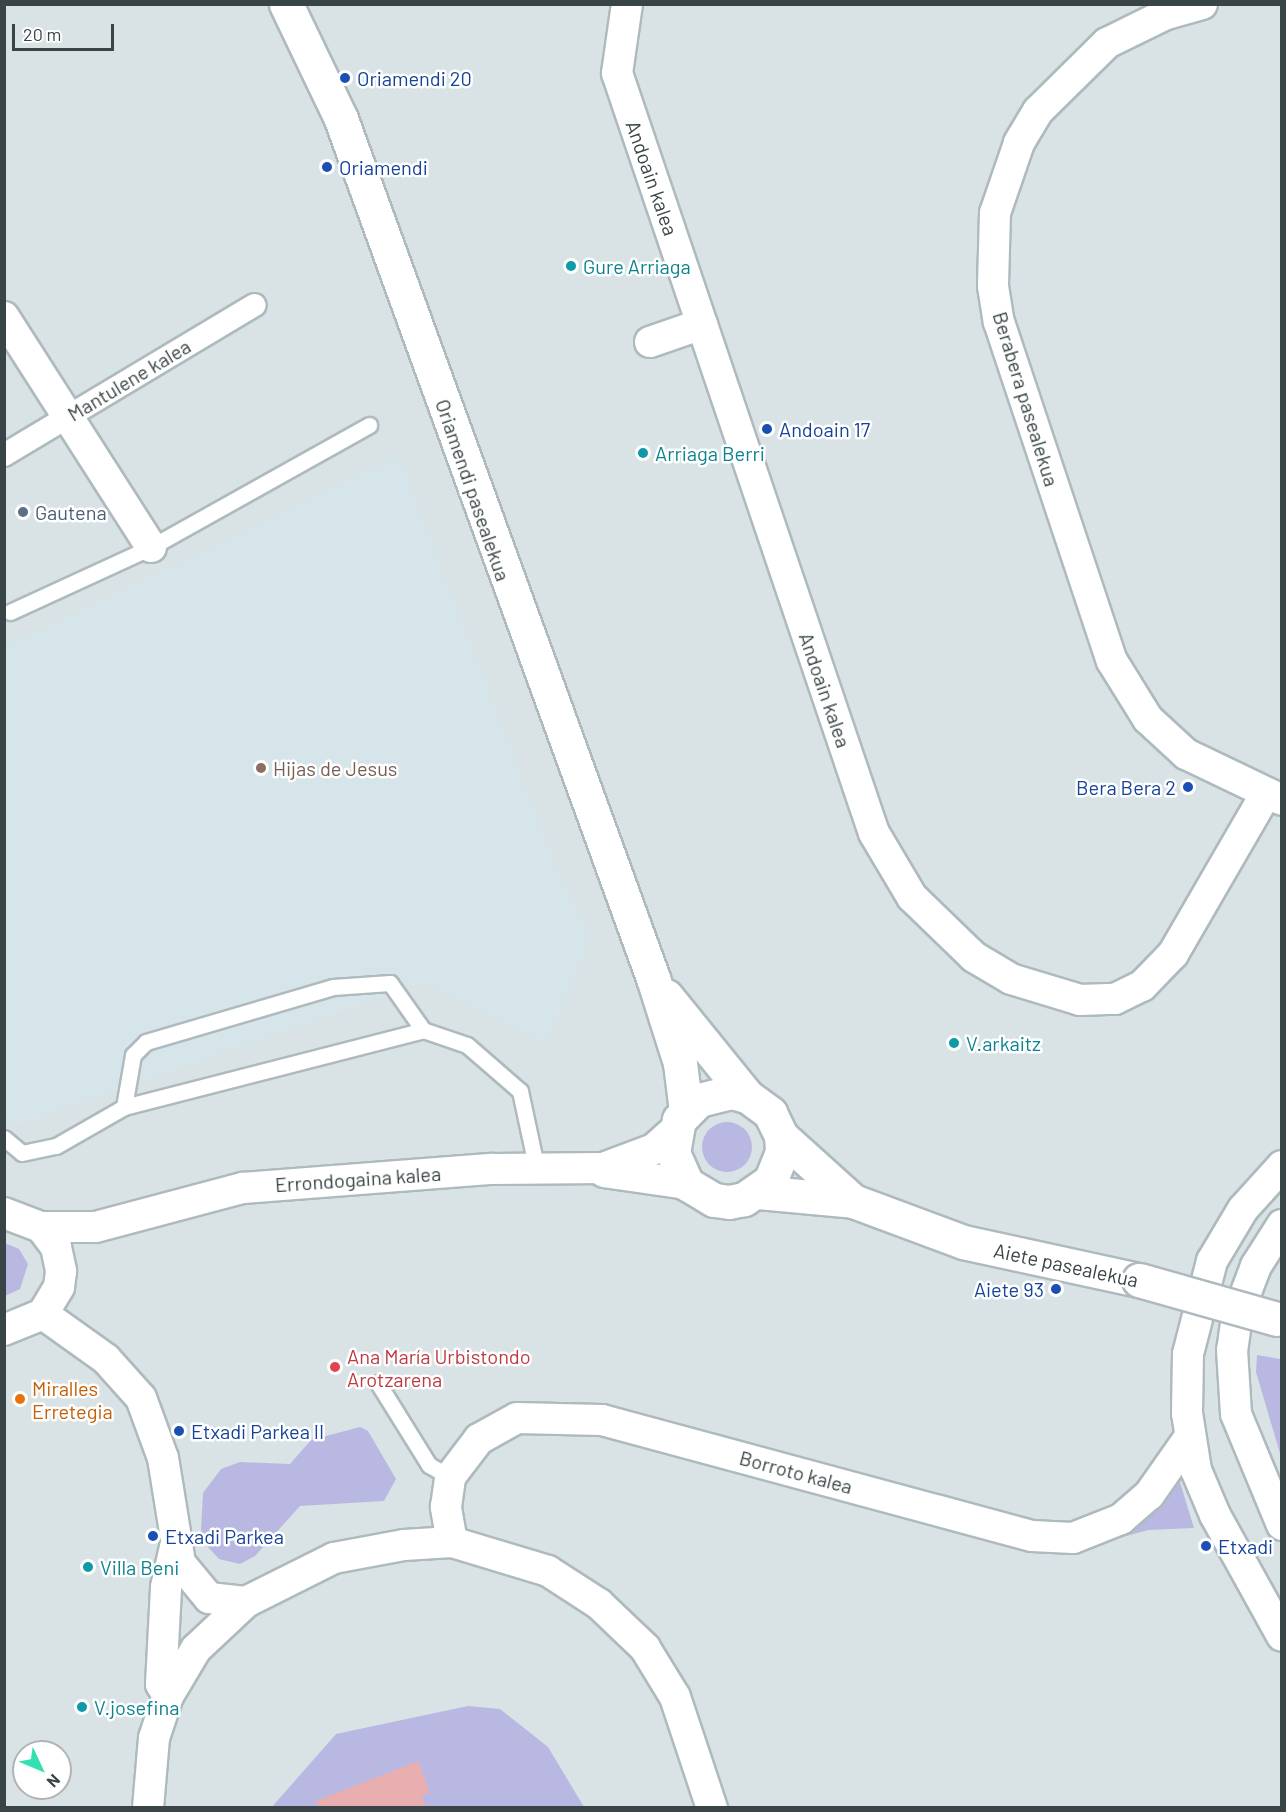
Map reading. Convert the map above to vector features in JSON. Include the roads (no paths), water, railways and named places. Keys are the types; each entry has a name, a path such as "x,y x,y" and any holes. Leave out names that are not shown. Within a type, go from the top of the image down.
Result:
{"street":[{"name":"Oriamendi pasealekua","path":"286,4 341,119 653,978 680,1063 680,1120"},
{"name":"Andoain kalea","path":"627,4 617,73 874,833 912,897 974,957 1011,979 1080,999 1115,999 1142,986 1173,954 1273,798"},
{"name":"Berabera pasealekua","path":"1202,4 1166,14 1107,43 1038,111 1019,143 995,213 993,286 999,322 1112,661 1148,719 1186,754 1273,798"},
{"name":"Mantulene kalea","path":"4,455 255,305"},
{"path":"4,317 151,547"},
{"path":"650,342 702,324"},
{"name":"Oriamendi pasealekua","path":"653,978 747,1096"},
{"path":"714,1094 747,1096 770,1113 781,1136 778,1167 758,1192 714,1200 687,1184 673,1153 680,1120 714,1094"},
{"name":"Errondogaina kalea","path":"586,1170 639,1157 680,1120"},
{"name":"Aiete pasealekua","path":"781,1136 853,1201"},
{"path":"1281,1166 1243,1209 1212,1261 1188,1354 1189,1438 1215,1515 1281,1636"},
{"name":"Errondogaina kalea","path":"4,1213 41,1227 72,1231 243,1188 537,1170 586,1170 687,1184"},
{"name":"Aiete pasealekua","path":"758,1192 853,1201 963,1242 1139,1280 1279,1319"},
{"name":"Errondogaina kalea","path":"61,1271 78,1251 133,1215"},
{"path":"1281,1225 1256,1266 1237,1316 1232,1350 1236,1414 1250,1460 1281,1524"},
{"path":"4,1347 59,1287 61,1271 56,1247 41,1227"},
{"path":"25,1322 106,1359 141,1398 163,1458 175,1546 188,1578 208,1598 246,1602"},
{"name":"Borroto kalea","path":"453,1542 446,1507 450,1478 465,1453 500,1425 517,1418 569,1416 602,1420 1032,1536 1073,1538 1101,1530 1142,1501 1189,1438"},
{"path":"148,1808 154,1738 168,1696 195,1650 246,1602 334,1558 453,1542 548,1571 599,1604 645,1648 675,1698 712,1808"},
{"path":"168,1696 160,1684 166,1587 175,1546"}],"lane":[{"path":"10,612 151,547 369,425"},
{"path":"124,1107 133,1055 146,1042 333,987 390,983 423,1030"},
{"path":"4,1138 22,1153 56,1146 124,1107 423,1030 467,1046 520,1091 537,1170"},
{"path":"378,1383 429,1465 450,1478"}],"place":[{"name":"Oriamendi 20","path":"345,78"},
{"name":"Oriamendi","path":"327,167"},
{"name":"Gure Arriaga","path":"571,266"},
{"name":"Andoain 17","path":"767,429"},
{"name":"Arriaga Berri","path":"643,453"},
{"name":"Gautena","path":"23,512"},
{"name":"Hijas de Jesus","path":"261,768"},
{"name":"Bera Bera 2","path":"1188,787"},
{"name":"V.arkaitz","path":"954,1043"},
{"name":"Aiete 93","path":"1056,1289"},
{"name":"Ana María Urbistondo Arotzarena","path":"335,1367"},
{"name":"Miralles Erretegia","path":"20,1399"},
{"name":"Etxadi Parkea II","path":"179,1431"},
{"name":"Etxadi Parkea","path":"153,1536"},
{"name":"Etxadi","path":"1206,1546"},
{"name":"Villa Beni","path":"88,1567"},
{"name":"V.josefina","path":"82,1707"}]}
